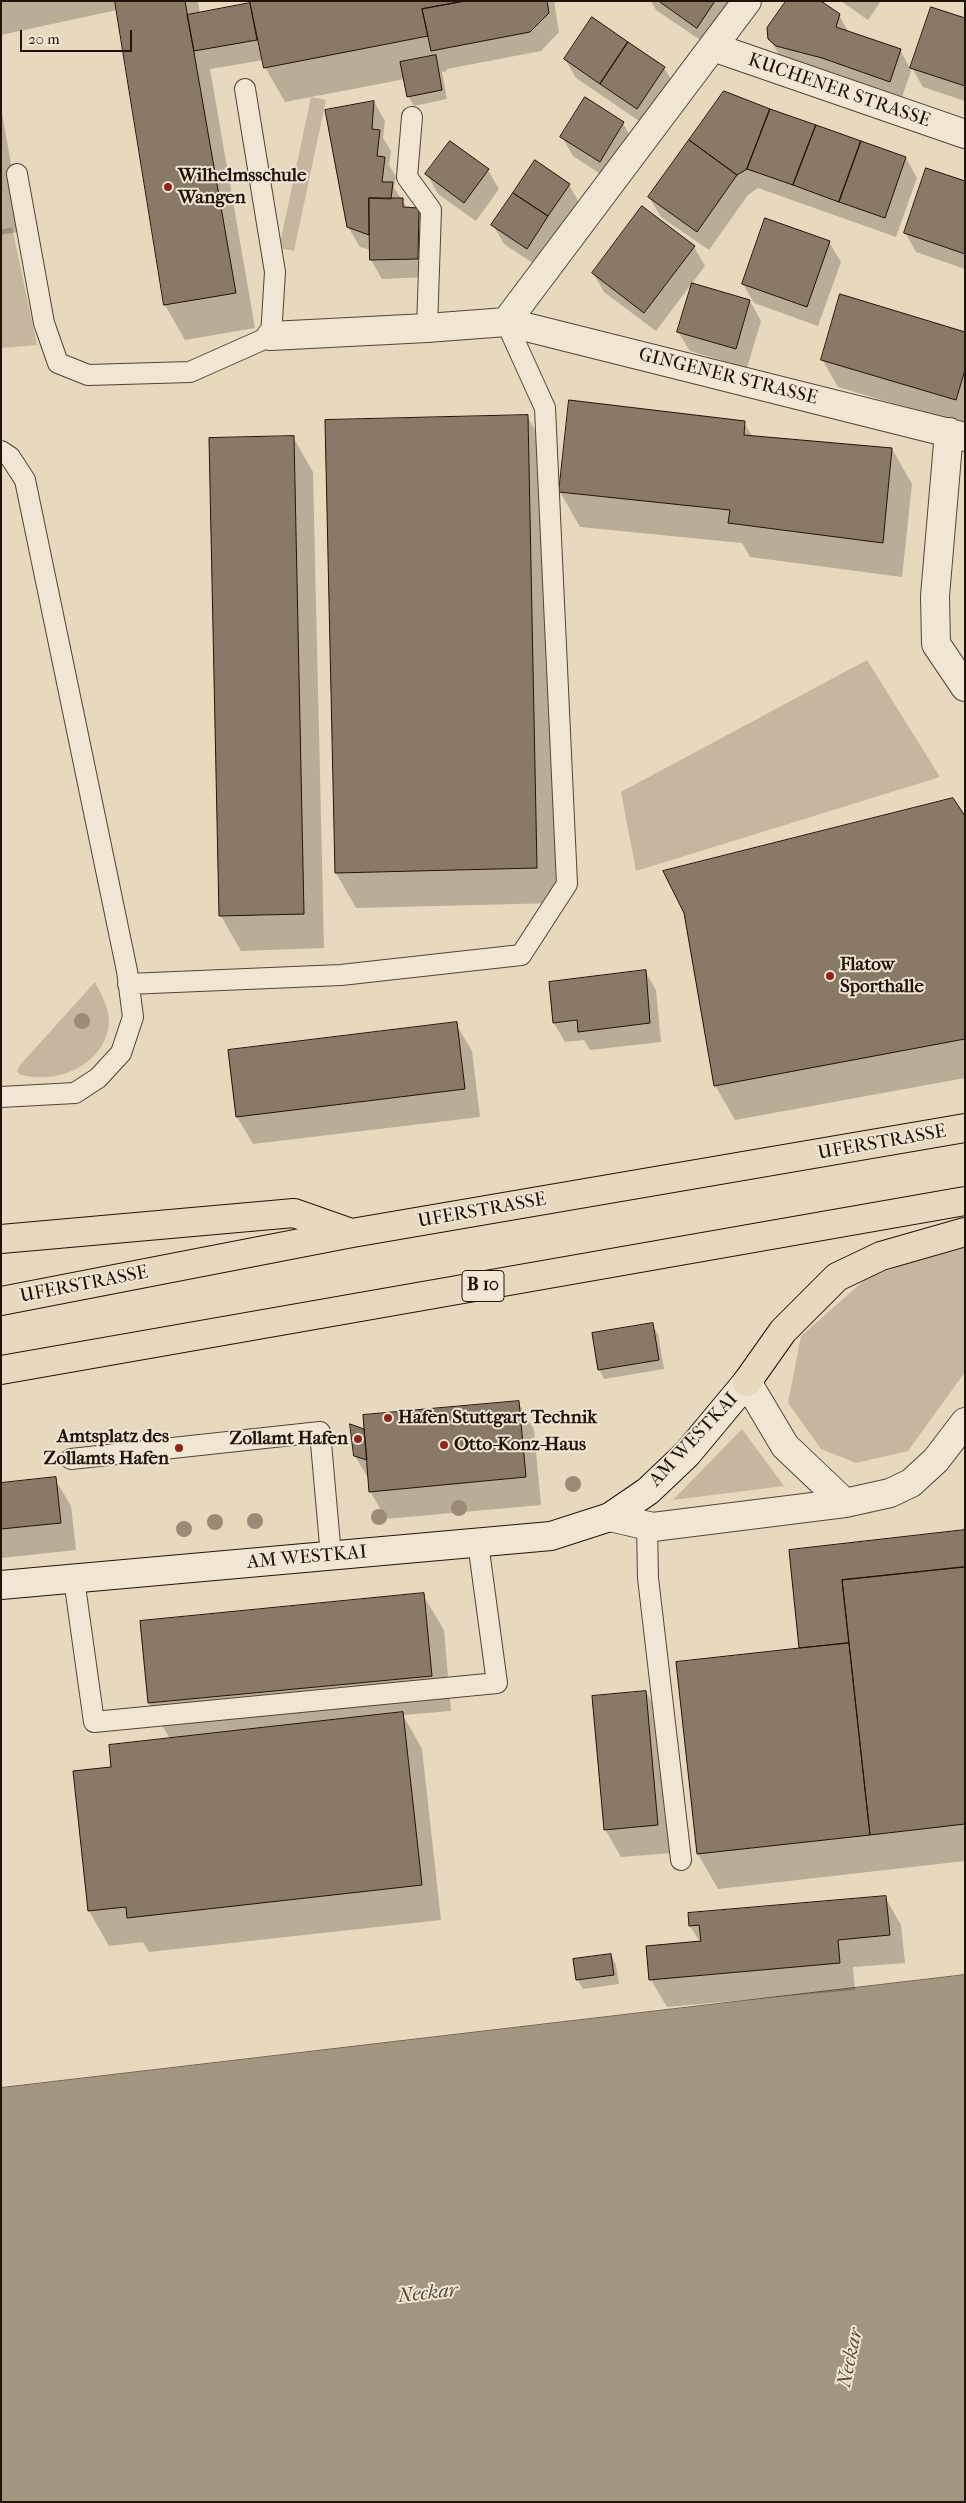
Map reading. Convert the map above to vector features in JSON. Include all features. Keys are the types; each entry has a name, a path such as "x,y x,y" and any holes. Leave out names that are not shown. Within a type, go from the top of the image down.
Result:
{"highway":[{"name":"UFERSTRASSE","path":"1,1301 352,1233 965,1128"},
{"name":"B 10","path":"1,1370 965,1200"},
{"path":"1,1239 294,1213 352,1233"},
{"path":"747,1382 783,1332 837,1277 881,1256 965,1232"}],"street":[{"path":"506,322 746,1"},
{"name":"KUCHENER STRASSE","path":"713,47 965,134"},
{"name":"GINGENER STRASSE","path":"271,336 506,322 957,434 935,596 936,644 965,687"},
{"name":"AM WESTKAI","path":"1,1585 551,1536 610,1517 648,1491 686,1454 747,1382 785,1446 845,1503"},
{"path":"610,1517 653,1527 845,1503 890,1493 911,1483 936,1460 965,1422"}],"lane":[{"path":"17,174 44,323 58,363 88,375 190,372 271,336 275,272 245,89"},
{"path":"412,116 406,177 432,210 427,328"},
{"path":"128,984 341,975 521,955 567,884 545,408 506,322"},
{"path":"1,451 10,457 25,480 128,984 133,1017 121,1053 98,1078 76,1093 1,1097"},
{"path":"71,1459 320,1432 330,1556"},
{"path":"647,1526 648,1578 681,1860"},
{"path":"74,1579 94,1722 496,1683 478,1543"}],"shaded area":[{"path":"311,97 326,100 294,251 279,248"},
{"path":"12,227 37,345 1,348 1,230"},
{"path":"867,660 940,777 636,871 621,792"},
{"path":"95,982 109,1017 106,1037 99,1050 89,1061 77,1069 63,1074 33,1077 19,1074 17,1071 20,1065"},
{"path":"965,1244 965,1372 908,1451 856,1463 821,1449 788,1403 801,1336 868,1277"},
{"path":"742,1429 784,1486 673,1500"}],"water":[{"name":"Neckar","path":"965,1975 965,2502 1,2502 1,2088"}],"building":[{"path":"115,1 185,1 236,293 164,305"},
{"path":"250,1 465,1 422,9 428,36 264,68"},
{"path":"465,1 547,1 549,13 530,32 431,51 422,9"},
{"path":"659,1 715,1 697,28"},
{"path":"786,1 821,1 840,14 836,27 901,49 890,82 822,58 776,46 768,39 767,28"},
{"path":"250,3 257,40 194,51 187,15"},
{"path":"931,7 965,18 965,86 910,68"},
{"path":"592,17 628,42 600,84 564,59"},
{"path":"628,42 665,67 637,109 600,84"},
{"path":"436,55 442,90 407,97 400,62"},
{"path":"724,91 770,109 747,169 737,175 689,140"},
{"path":"585,97 624,122 600,162 560,137"},
{"path":"374,101 372,129 380,130 377,156 385,157 382,182 393,182 391,199 369,198 369,235 347,227 325,110"},
{"path":"770,109 816,125 793,185 747,169"},
{"path":"816,125 861,141 839,202 793,185"},
{"path":"689,140 737,175 697,232 648,197"},
{"path":"450,141 489,169 464,203 425,174"},
{"path":"861,141 906,157 885,218 839,202"},
{"path":"535,160 570,184 548,216 513,193"},
{"path":"926,168 965,181 965,254 904,233"},
{"path":"513,193 548,216 527,249 491,225"},
{"path":"369,198 403,198 403,207 419,208 418,259 370,260"},
{"path":"642,206 695,246 644,313 592,273"},
{"path":"765,218 830,241 807,307 742,284"},
{"path":"692,283 750,300 736,349 677,332"},
{"path":"840,294 965,332 965,370 956,400 821,360"},
{"path":"569,400 745,421 744,435 892,448 883,543 728,523 730,510 559,492"},
{"path":"528,415 537,868 335,873 325,420"},
{"path":"294,436 304,914 219,916 209,438"},
{"name":"Flatow Sporthalle","path":"953,798 965,816 965,1039 714,1086 684,913 663,871"},
{"path":"646,970 650,1023 578,1032 577,1020 553,1023 549,982"},
{"path":"457,1022 465,1089 236,1117 228,1050"},
{"path":"653,1323 659,1360 598,1370 592,1333"},
{"name":"Otto-Konz-Haus","path":"519,1401 526,1477 369,1492 363,1415"},
{"name":"Zollamt Hafen","path":"350,1424 364,1429 367,1460 354,1456"},
{"path":"56,1477 61,1523 1,1529 1,1483"},
{"path":"965,1530 965,1567 842,1580 849,1643 799,1648 789,1550"},
{"path":"965,1567 965,1824 870,1835 842,1580"},
{"path":"424,1593 432,1676 148,1703 140,1621"},
{"path":"849,1643 870,1835 697,1854 676,1662"},
{"path":"646,1691 658,1825 604,1830 592,1696"},
{"path":"403,1712 422,1885 127,1918 126,1907 88,1911 73,1771 111,1767 109,1745"},
{"path":"886,1896 890,1935 838,1940 840,1963 649,1980 646,1946 701,1941 699,1925 689,1926 688,1913"},
{"path":"611,1954 614,1975 576,1980 573,1959"}],"place":[{"name":"Wilhelmsschule Wangen","path":"168,187"},
{"name":"Flatow Sporthalle","path":"830,976"},
{"name":"Hafen Stuttgart Technik","path":"388,1418"},
{"name":"Zollamt Hafen","path":"358,1439"},
{"name":"Otto-Konz-Haus","path":"444,1445"},
{"name":"Amtsplatz des Zollamts Hafen","path":"179,1448"}]}
